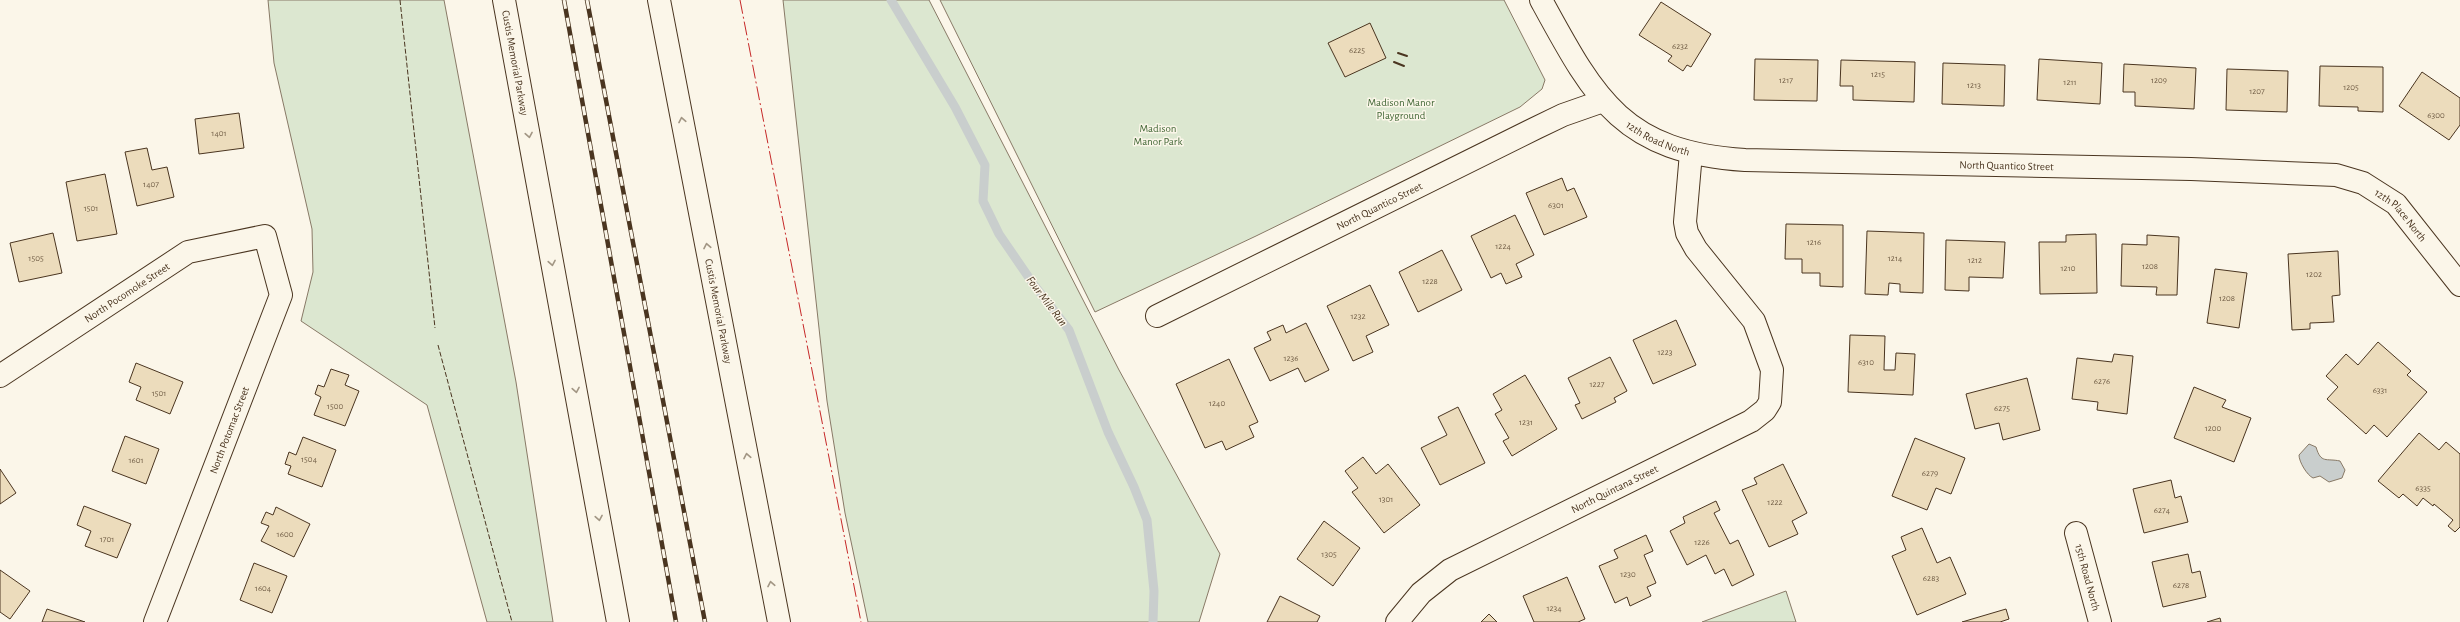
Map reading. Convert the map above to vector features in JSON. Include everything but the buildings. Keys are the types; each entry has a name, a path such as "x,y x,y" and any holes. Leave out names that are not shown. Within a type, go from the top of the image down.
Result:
{"main road":[{"name":"Custis Memorial Parkway","path":"504,0 618,622"},
{"name":"Custis Memorial Parkway","path":"659,0 779,622"},
{"name":"12th Road North","path":"1541,0 1576,64 1603,101 1643,134 1669,147 1691,153 1685,222 1687,233 1696,249 1751,315 1757,326"},
{"name":"North Quantico Street","path":"1157,316 1548,122 1603,101"},
{"name":"North Quantico Street","path":"1691,153 1745,160 2322,173"},
{"name":"12th Place North","path":"2322,173 2363,183 2396,204 2460,286"},
{"name":"North Pocomoke Street","path":"0,376 188,252 265,236"},
{"name":"North Potomac Street","path":"155,622 281,295 265,236"},
{"name":"North Quintana Street","path":"1397,622 1413,600 1428,586 1459,565 1756,418 1770,402 1773,380 1769,358 1757,326"},
{"name":"15th Road North","path":"2076,533 2100,622"}],"green space":[{"path":"268,0 444,0 516,382 553,622 487,622 427,405 301,321 313,272 312,229 274,63"},
{"path":"783,0 929,0 1119,370 1220,554 1199,622 868,622 845,513 827,401"},
{"name":"Madison Manor Park","path":"940,0 1504,0 1545,80 1542,89 1520,107 1256,236 1095,312"},
{"path":"1786,591 1796,622 1702,622"}],"shaded area":[{"path":"2309,444 2316,447 2322,458 2340,461 2345,470 2342,478 2329,482 2320,476 2313,478 2308,474 2302,465 2299,455"}],"waterway":[{"name":"Four Mile Run","path":"891,0 955,107 985,165 983,201 999,234 1034,285 1069,330 1108,432 1134,487 1147,520 1154,591 1153,622"}],"railway":[{"path":"564,0 676,622"},
{"path":"587,0 705,622"}],"fence":[{"path":"400,0 435,328"},
{"path":"438,345 512,622"}],"wall":[{"path":"1398,53 1407,56"},
{"path":"1394,62 1404,66"}],"power":[{"path":"740,0 861,622"}],"park label":[{"name":"Madison Manor Playground","path":"1401,108"}]}
